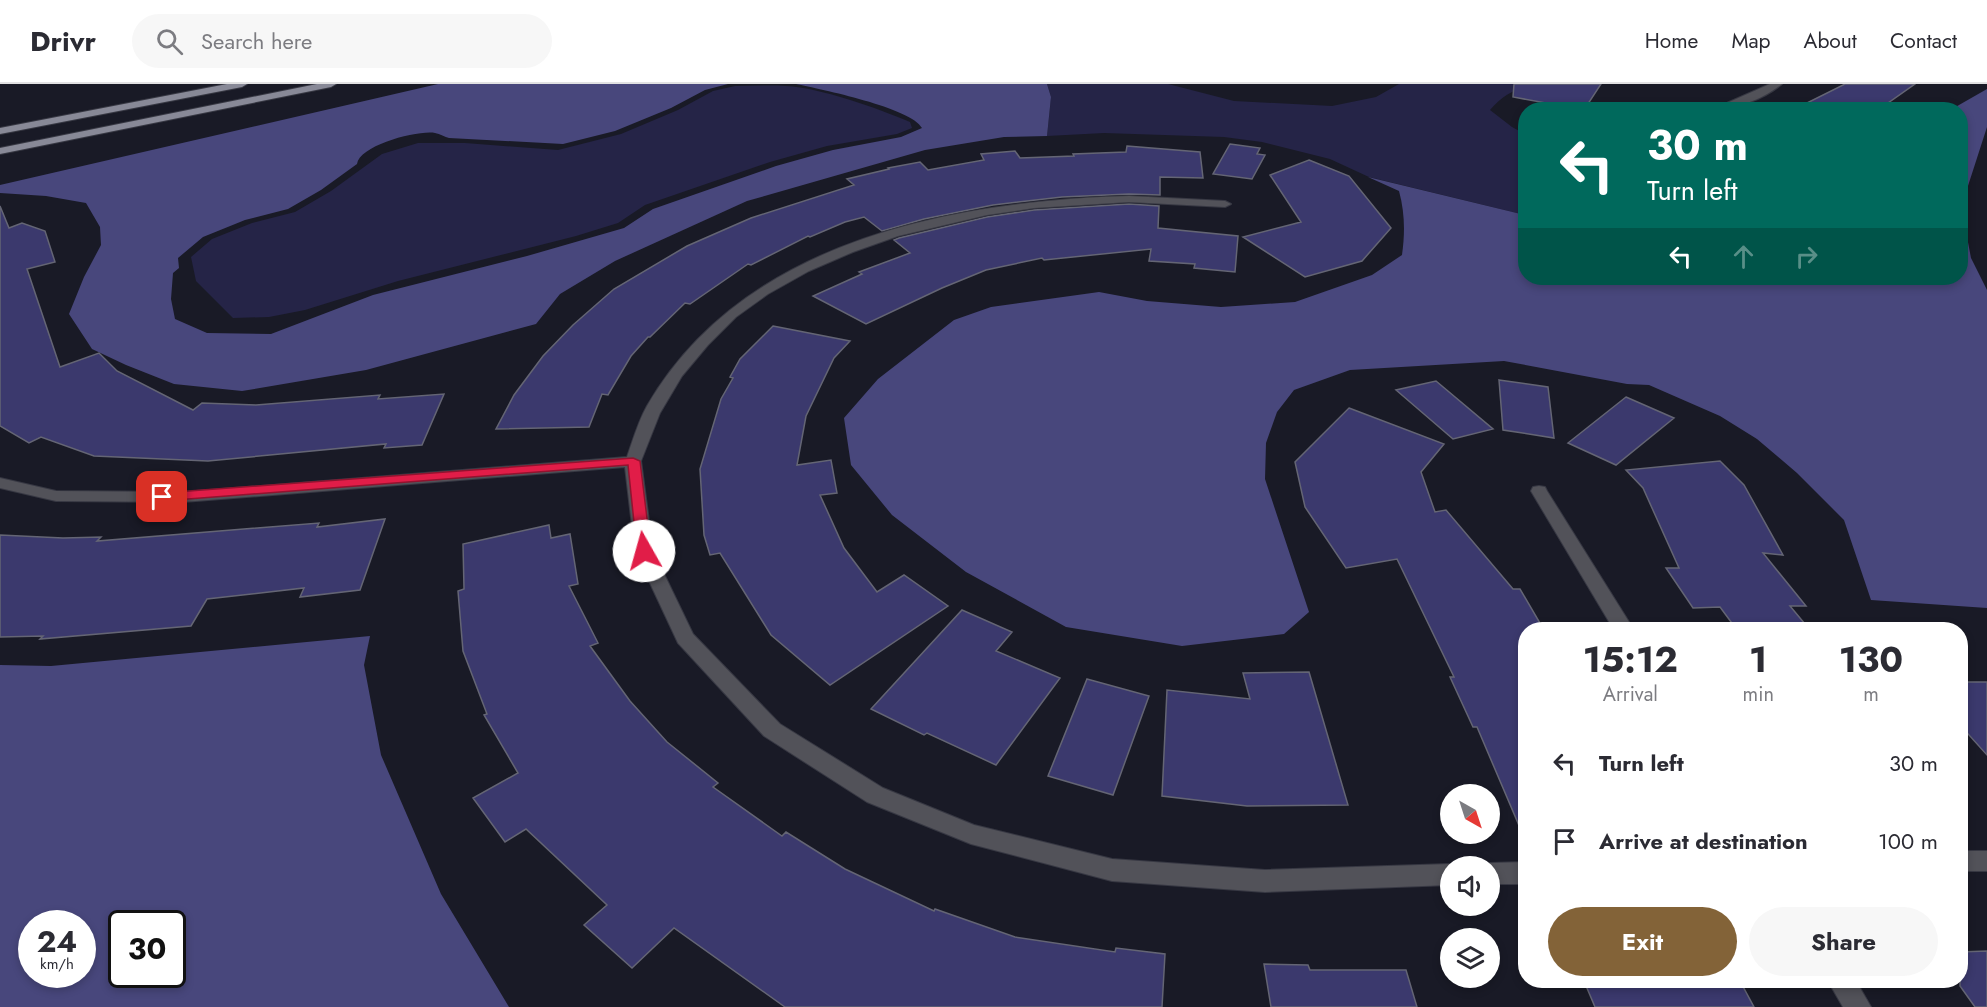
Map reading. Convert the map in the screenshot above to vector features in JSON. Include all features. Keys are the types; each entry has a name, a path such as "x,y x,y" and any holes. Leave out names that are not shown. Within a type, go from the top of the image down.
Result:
{"main road":[{"path":"0,131 242,84"},
{"path":"0,152 331,84"}],"street":[{"path":"1738,102 1777,84"},
{"path":"1225,204 1130,199 996,209 943,220 869,241 821,260 761,292 718,326 685,363 654,408 633,461 644,551 685,639 772,730 875,795 971,834 1112,870 1265,881 1440,875"},
{"path":"0,483 56,496 183,497 633,461"},
{"path":"1539,491 1619,622"},
{"path":"1968,861 1987,861"},
{"path":"1500,874 1518,873"},
{"path":"1846,988 1858,1007"}],"shaded area":[{"path":"438,84 728,84 705,90 671,108 615,131 563,144 449,138 427,133 404,136 379,145 368,151 357,164 321,190 288,209 245,220 203,237 178,258 179,268 173,273 171,299 175,319 207,333 271,334 373,295 527,256 624,228 653,209 776,166 833,150 901,137 922,128 901,113 884,107 796,84 1047,84 1051,97 1047,136 1004,137 925,150 747,201 615,261 560,294 536,324 366,370 242,391 174,384 92,349 69,314 84,277 101,245 100,227 86,203 46,196 0,193 0,185"},
{"path":"1047,84 1168,84 1234,101 1332,106 1376,97 1399,84 1534,84 1510,93 1490,110 1518,130 1518,213 1369,177 1330,159 1262,142 1224,137 1104,133 1047,136 1051,97"},
{"path":"735,86 786,86 816,90 910,122 912,128 897,134 827,146 770,162 645,205 618,223 576,236 398,281 305,310 269,317 233,318 196,281 191,257 212,239 252,223 295,212 331,191 382,154 418,143 465,143 558,150 621,134 678,110 713,91"},
{"path":"1987,89 1987,127 1968,186 1968,102 1964,102"},
{"path":"1368,177 1518,213 1518,285 1968,285 1968,242 1971,258 1987,290 1987,608 1871,600 1844,520 1797,473 1757,439 1720,416 1649,385 1627,384 1504,361 1350,370 1294,390 1277,412 1266,443 1265,479 1309,612 1284,634 1182,646 1066,627 966,572 892,515 851,465 844,418 878,379 954,320 991,307 1099,292 1147,301 1221,307 1295,302 1372,275 1402,255 1404,223 1399,191"},
{"path":"370,636 364,665 381,755 441,894 509,1007 0,1007 0,665 51,666"}],"building":[{"path":"1514,84 1601,84 1589,102 1540,102 1513,97"},
{"path":"1845,84 1915,84 1889,102 1809,102"},
{"path":"1230,144 1260,148 1257,154 1265,155 1252,179 1213,174"},
{"path":"1127,146 1200,152 1203,178 1160,177 1160,195 1062,197 993,205 924,219 882,231 864,217 845,222 808,236 751,265 748,264 690,304 685,303 631,356 608,395 602,394 589,427 496,429 514,395 543,356 573,325 614,289 687,246 751,218 854,185 847,179 888,168 920,162 928,170 984,160 981,154 1015,151 1020,158 1126,152"},
{"path":"1309,160 1349,176 1391,228 1362,261 1305,277 1243,237 1301,222 1270,175"},
{"path":"1129,204 1159,206 1158,228 1238,236 1235,272 1194,268 1195,264 1149,261 1151,249 1044,260 1042,258 986,270 866,324 813,296 862,274 859,272 910,253 894,240 899,238 987,217 1034,210"},
{"path":"0,206 9,228 22,223 45,231 55,262 27,269 60,367 99,353 117,371 193,410 202,403 256,405 380,395 378,399 444,394 422,445 384,448 386,444 208,461 94,456 41,437 29,443 0,426"},
{"path":"773,326 850,341 834,358 806,416 797,465 831,460 837,493 820,495 844,548 877,592 904,575 948,606 830,685 771,635 720,553 710,555 704,535 700,469 721,399 733,378 730,377 740,359"},
{"path":"1499,380 1548,387 1554,438 1503,430"},
{"path":"1436,381 1493,429 1453,439 1396,390"},
{"path":"1626,397 1674,418 1616,465 1568,443"},
{"path":"1349,408 1444,444 1421,472 1435,512 1446,510 1513,589 1520,589 1539,622 1518,622 1518,823 1477,727 1473,727 1450,677 1454,677 1397,559 1346,568 1305,507 1295,462"},
{"path":"1720,461 1744,485 1783,555 1763,553 1806,606 1790,606 1803,622 1731,622 1720,607 1693,608 1666,568 1679,568 1643,488 1626,470"},
{"path":"385,519 360,590 300,597 304,588 207,599 191,626 40,639 43,636 0,637 0,535 101,537 97,541 319,523 317,527"},
{"path":"549,525 551,538 570,534 578,584 569,586 598,643 590,646 630,701 667,742 718,783 713,787 782,836 786,832 845,869 934,911 935,909 1015,937 1115,952 1116,948 1165,954 1162,1007 785,1007 674,928 632,968 584,925 607,905 526,829 505,842 473,798 518,773 484,715 487,714 463,651 458,591 464,589 463,544"},
{"path":"962,610 1012,632 996,651 1060,678 996,765 927,733 924,735 871,709"},
{"path":"1309,672 1348,805 1247,806 1162,796 1167,690 1250,699 1243,673"},
{"path":"1087,679 1149,696 1113,795 1048,776"},
{"path":"1968,682 1987,682 1987,755 1968,734"},
{"path":"1987,951 1987,1007 1975,1007 1961,988 1968,988 1968,952"},
{"path":"1264,964 1308,965 1310,970 1406,970 1417,1007 1271,1007"},
{"path":"1587,988 1744,988 1754,1007 1595,1007"}],"route":[{"path":"162,497 633,461 644,551"}]}
